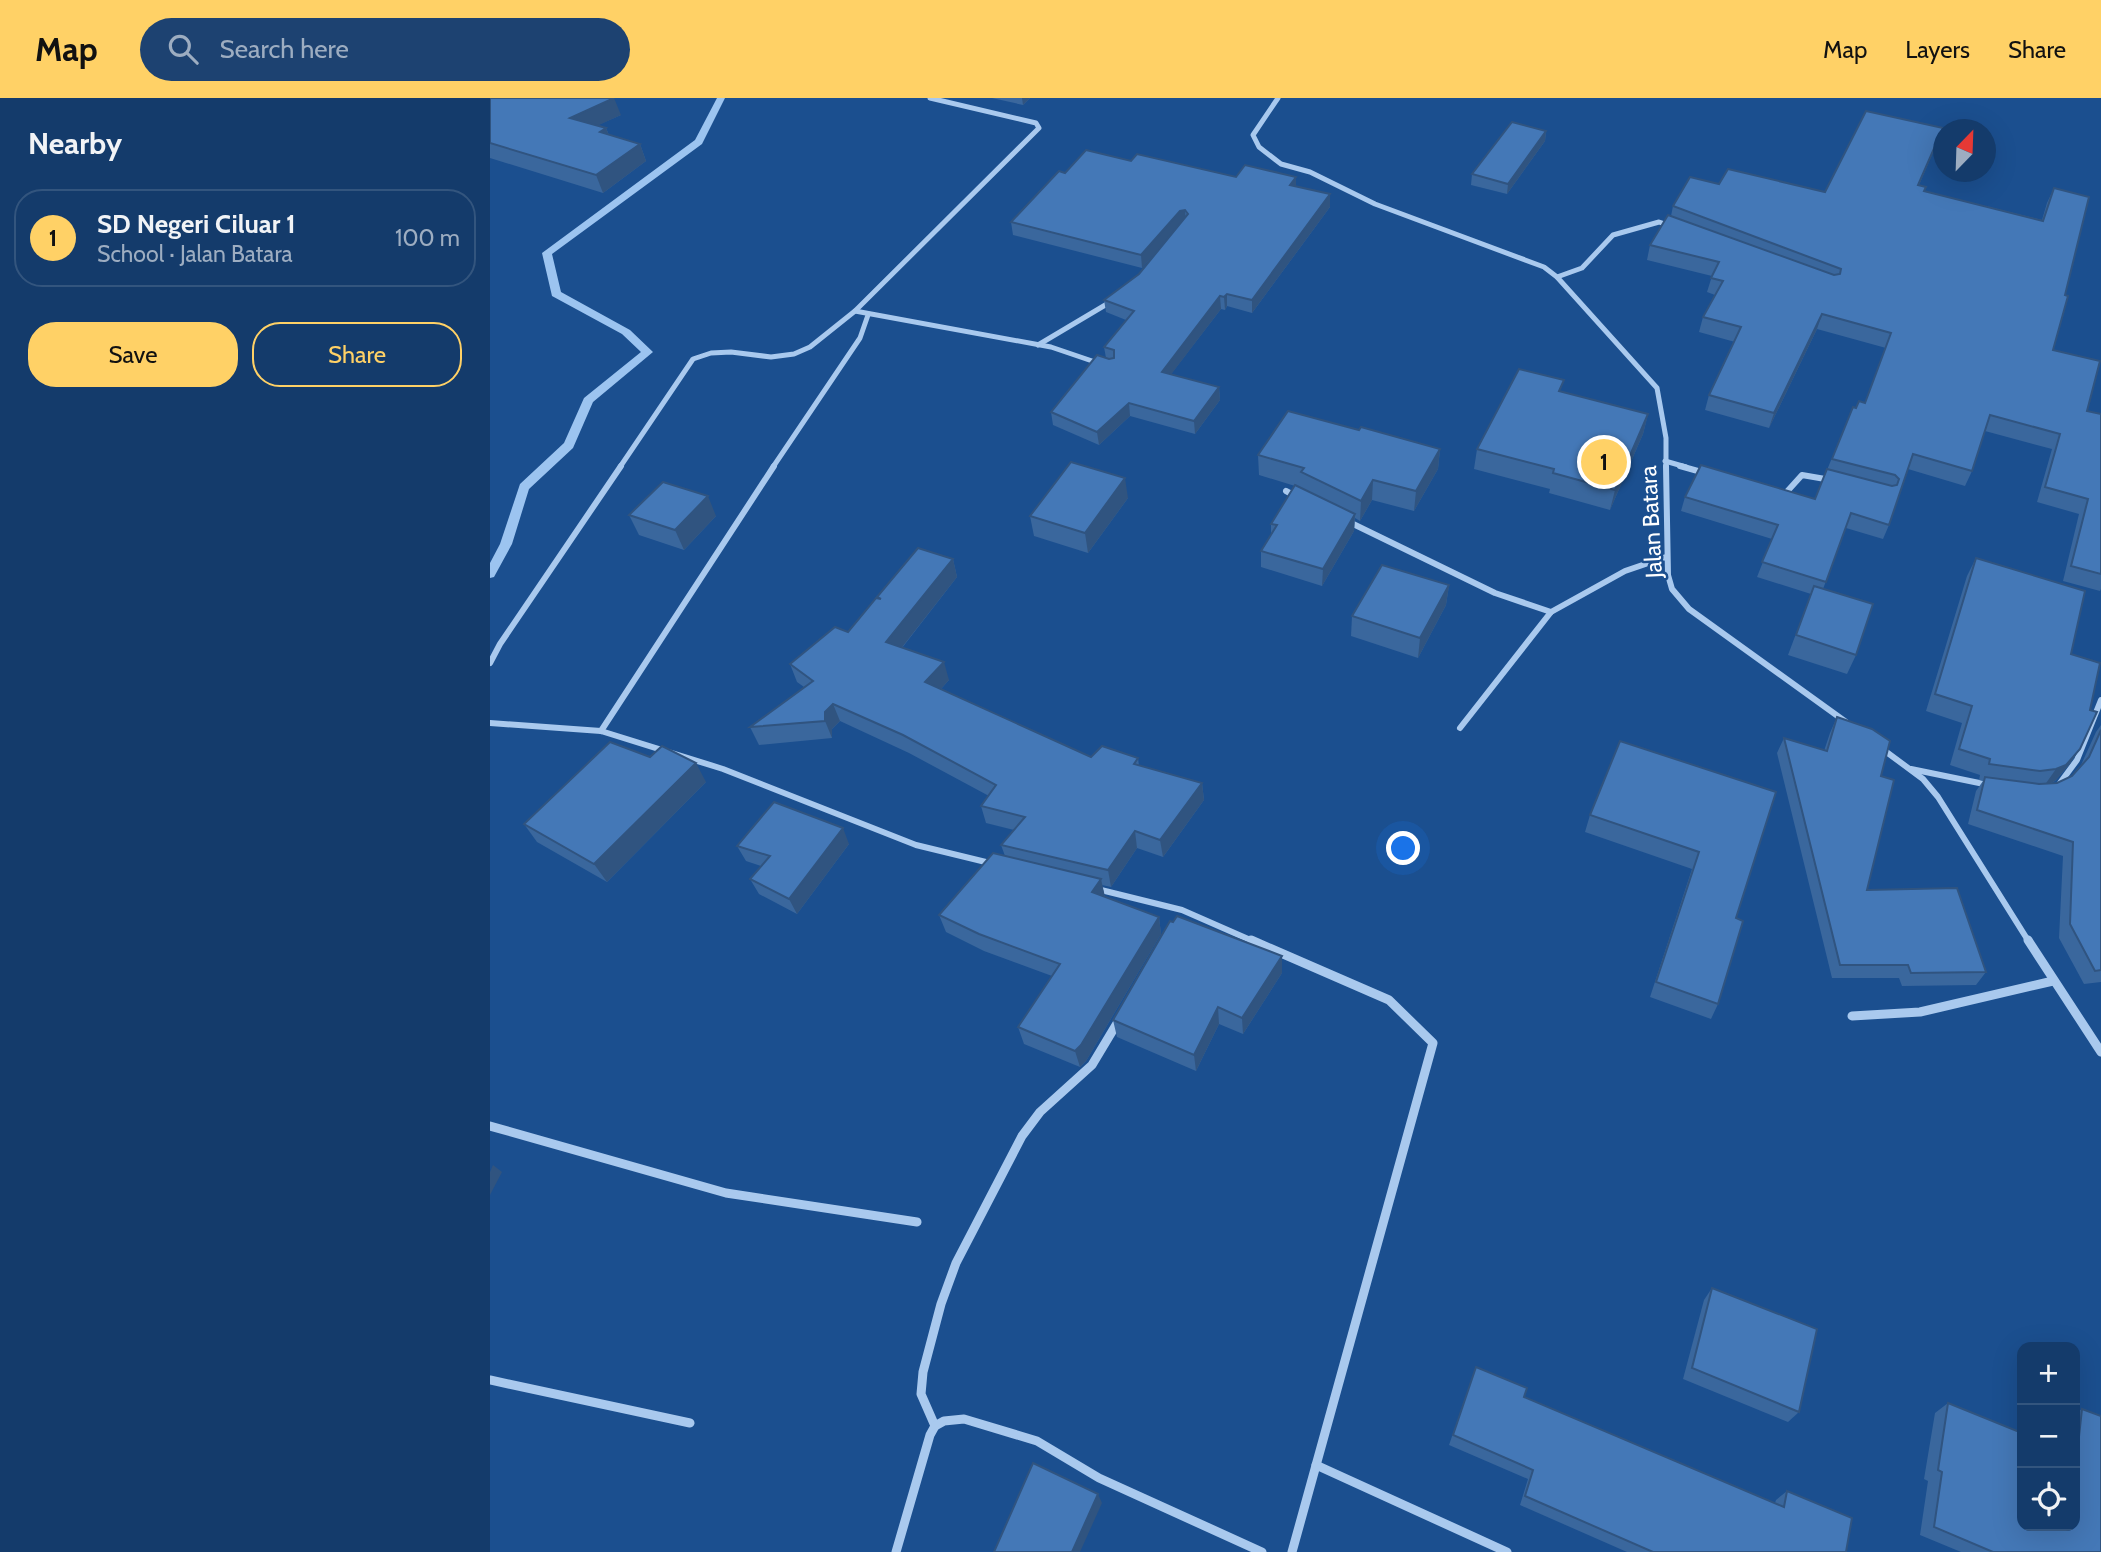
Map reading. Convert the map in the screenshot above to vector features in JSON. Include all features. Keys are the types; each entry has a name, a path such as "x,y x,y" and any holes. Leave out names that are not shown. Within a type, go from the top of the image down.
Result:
{"street":[{"path":"490,663 500,644 693,359 711,353 731,352 771,357 794,354 810,347 855,311 1039,128 1036,123 930,98"},
{"path":"962,106 969,98"},
{"name":"Jalan Batara","path":"1278,98 1253,135 1259,147 1281,164 1310,173 1375,204 1525,258 1557,277 1657,388 1665,425 1666,557 1672,589 1689,609 1855,729"},
{"path":"1557,277 1582,268 1613,235 1659,222 1683,231"},
{"path":"1037,345 1099,311 1118,297"},
{"path":"855,311 1037,345 1067,352 1112,368"},
{"path":"601,731 839,366 860,338 868,314"},
{"path":"1665,461 1717,477"},
{"path":"1777,496 1785,495 1805,475 1840,482"},
{"path":"1286,491 1310,503"},
{"path":"1335,515 1495,593 1551,612"},
{"path":"1460,728 1551,612 1625,571 1666,557"},
{"path":"490,641 500,644"},
{"path":"2050,792 2066,779 2077,760 2100,705"},
{"path":"490,723 601,731 723,769 916,845 1009,868"},
{"path":"1878,745 1911,769 1947,810 1971,853 2101,1052"},
{"path":"1911,769 2002,788"},
{"path":"1089,887 1182,910 1345,984 1389,1000 1433,1043 1292,1552"},
{"path":"1175,922 1182,910"},
{"path":"1852,1016 1920,1012 2053,981"},
{"path":"936,1426 921,1394 923,1372 941,1304 956,1263 1022,1136 1041,1112 1092,1065 1127,1005"},
{"path":"490,1126 726,1193 917,1222"},
{"path":"490,1380 690,1423"},
{"path":"897,1552 930,1435 936,1426 944,1421 964,1419 1037,1441 1099,1478 1262,1552"},
{"path":"1316,1465 1507,1552"}],"building":[{"path":"490,98 614,98 570,118 606,128 600,132 640,144 596,175 490,143"},
{"path":"1866,111 1933,126 1933,151 1918,185 1926,187 1924,191 2043,221 2054,188 2089,197 2065,295 2068,296 2053,350 2100,361 2087,411 2101,414 2101,574 2071,566 2088,499 2045,487 2060,434 1990,415 1972,471 1913,454 1889,525 1851,513 1826,582 1762,562 1778,525 1685,497 1701,465 1815,499 1827,469 1897,485 1899,479 1895,475 1832,459 1853,407 1856,408 1859,401 1865,403 1891,333 1822,314 1774,413 1709,395 1741,327 1703,317 1723,281 1711,278 1719,262 1650,245 1668,215 1834,275 1840,274 1841,269 1673,206 1690,177 1719,184 1728,169 1825,192"},
{"path":"1512,122 1546,131 1508,184 1472,174"},
{"path":"1086,150 1131,161 1137,154 1236,177 1245,165 1296,177 1290,185 1330,194 1252,300 1227,294 1220,296 1162,372 1219,387 1194,421 1129,403 1097,432 1051,412 1097,355 1114,358 1114,350 1104,347 1134,311 1104,300 1139,274 1188,214 1185,210 1180,211 1141,255 1011,222 1059,171 1065,173"},
{"path":"1519,369 1564,380 1559,391 1648,414 1615,490 1553,473 1554,469 1477,449"},
{"path":"1288,411 1359,430 1361,427 1440,449 1416,491 1373,480 1361,501 1301,472 1304,468 1258,455"},
{"path":"1071,462 1125,478 1085,533 1030,516"},
{"path":"663,482 708,496 675,530 629,515"},
{"path":"1295,485 1355,514 1323,569 1261,551 1277,525 1271,524"},
{"path":"918,548 953,559 886,642 944,662 925,682 1091,757 1102,746 1138,758 1134,764 1202,783 1160,840 1135,831 1108,870 1001,845 1025,817 981,806 996,785 903,735 833,704 825,712 825,721 750,727 813,681 790,664 835,627 848,632 876,598 881,599 877,597"},
{"path":"1976,558 2085,591 2071,654 2100,663 2090,710 2097,712 2080,749 2066,765 2040,771 1989,764 1990,759 1959,749 1972,706 1935,694"},
{"path":"1382,565 1449,585 1420,638 1352,616"},
{"path":"1814,586 1873,604 1856,655 1796,635"},
{"path":"1837,717 1872,729 1890,741 1881,776 1894,780 1867,890 1957,888 1986,972 1911,973 1908,965 1840,965 1784,738 1827,751"},
{"path":"2101,730 2101,970 2095,971 2070,924 2073,842 1977,810 1985,777 2039,784 2057,783 2072,776 2089,757"},
{"path":"1620,741 1776,792 1736,918 1743,921 1718,1004 1656,982 1699,852 1590,815"},
{"path":"610,742 650,757 662,746 696,763 594,864 524,824"},
{"path":"774,802 843,828 789,899 750,879 770,856 737,846"},
{"path":"993,853 1101,879 1092,892 1159,917 1075,1051 1018,1027 1060,964 979,934 939,915"},
{"path":"1177,916 1282,956 1242,1018 1218,1007 1194,1055 1113,1020 1170,921 1173,922"},
{"path":"1712,1288 1817,1329 1799,1412 1692,1368"},
{"path":"1476,1367 1527,1388 1524,1397 1784,1507 1787,1491 1852,1518 1846,1552 1653,1552 1525,1496 1533,1470 1453,1435"},
{"path":"1948,1403 2017,1431 2017,1531 2080,1531 2082,1409 2101,1416 2101,1552 1993,1552 1934,1527 1942,1472 1938,1470"},
{"path":"1033,1463 1098,1494 1072,1552 994,1552"}],"waterway":[{"path":"490,574 506,544 524,487 569,445 588,400 648,352 626,332 556,294 547,253 699,142 721,98"}],"place":[{"name":"SD Negeri Ciluar 1","path":"1604,462"}]}
